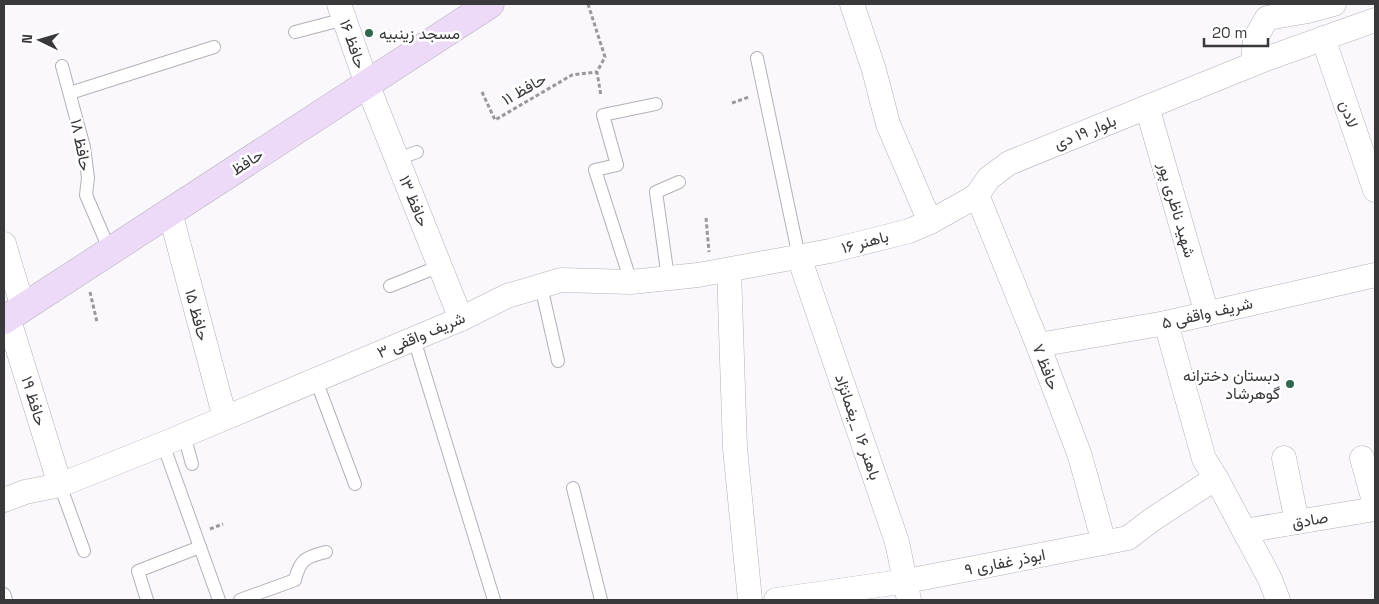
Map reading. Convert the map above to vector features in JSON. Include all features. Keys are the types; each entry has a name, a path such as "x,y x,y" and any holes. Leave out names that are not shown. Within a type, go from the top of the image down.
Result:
{"main road":[{"name":"حافظ","path":"12,315 490,4"}],"street":[{"path":"852,4 874,70 888,124 930,222"},
{"path":"1253,64 1255,39 1265,11 1308,11 1334,4"},
{"name":"حافظ ۱۶","path":"342,11 367,84"},
{"name":"بلوار ۱۹ دی","path":"930,222 977,195 989,178 1009,163 1253,64 1375,20"},
{"name":"لادن","path":"1324,38 1375,190"},
{"name":"حافظ ۱۳","path":"367,84 407,156 440,266 461,319"},
{"name":"شهید ناظری پور","path":"1147,107 1207,314"},
{"name":"حافظ ۷","path":"977,195 1038,345 1080,456 1104,543"},
{"name":"حافظ ۱۵","path":"170,212 224,418"},
{"name":"باهنر ۱۶","path":"799,256 839,249 909,231 930,222"},
{"name":"حافظ ۱۹","path":"7,254 12,315 60,485"},
{"name":"شریف واقفی ۳","path":"4,500 25,492 60,485 414,339 461,319 507,296 561,280 631,282 720,271 799,256"},
{"name":"باهنر ۱۶ _یغمانژاد","path":"799,256 894,533 908,591"},
{"path":"720,271 750,600"},
{"name":"شریف واقفی ۵","path":"1038,345 1166,323 1375,275"},
{"path":"1166,323 1204,459 1270,579 1278,600"},
{"path":"1284,458 1297,522"},
{"path":"1362,458 1375,507"},
{"name":"ابوذر غفاری ۹","path":"776,600 908,591 1128,538 1153,519 1216,478"},
{"name":"صادق","path":"1244,531 1375,507"}],"lane":[{"path":"295,32 342,11"},
{"path":"70,93 214,47"},
{"path":"757,58 799,256"},
{"name":"حافظ ۱۸","path":"62,66 84,147 88,178 86,195 110,251"},
{"path":"631,282 594,170 617,165 603,115 656,104"},
{"path":"668,278 656,192 680,182"},
{"path":"390,286 440,266"},
{"path":"541,286 558,361"},
{"path":"414,339 494,600"},
{"path":"316,380 355,484"},
{"path":"173,439 192,464"},
{"path":"173,439 200,547 219,600"},
{"path":"60,485 84,551"},
{"path":"573,488 602,600"},
{"path":"147,600 138,571 200,547"},
{"path":"240,600 295,580 298,568 308,557 326,552"},
{"path":"4,594 6,600"}],"path":[{"path":"588,4 606,57 597,72 601,96"},
{"name":"حافظ ۱۱","path":"482,92 494,120 572,75 597,72"},
{"path":"706,218 720,271"}],"place":[{"name":"مسجد زینبیه","path":"369,33"},
{"name":"دبستان دخترانه گوهرشاد","path":"1290,384"}]}
